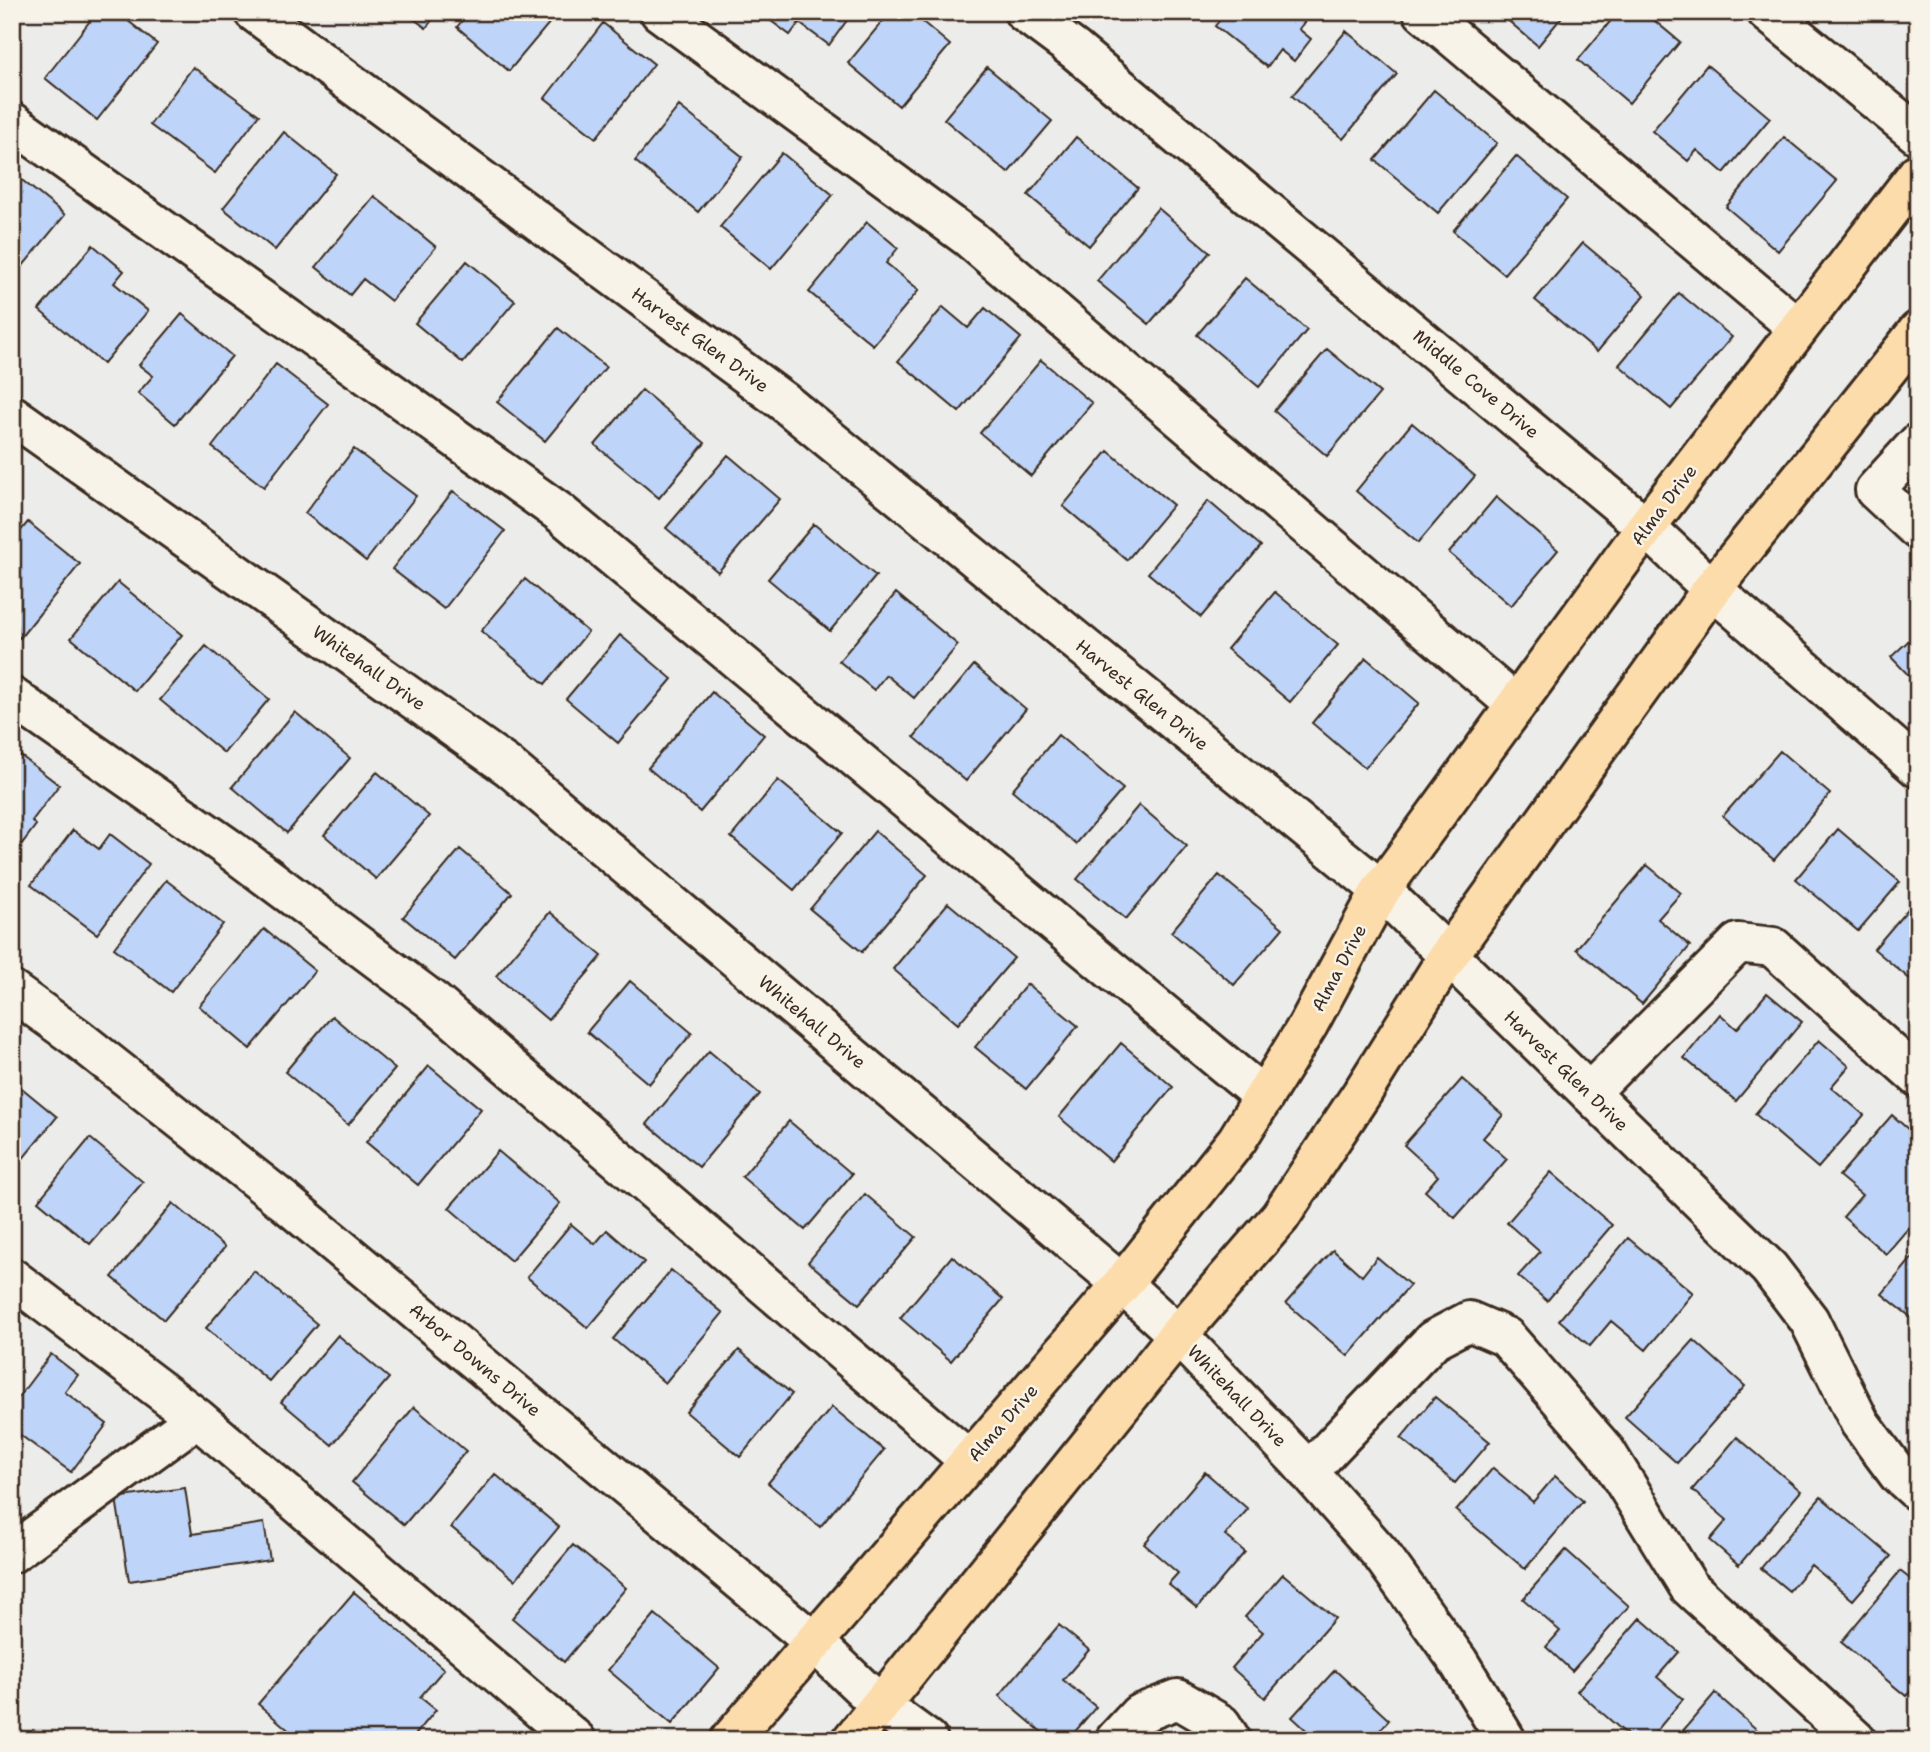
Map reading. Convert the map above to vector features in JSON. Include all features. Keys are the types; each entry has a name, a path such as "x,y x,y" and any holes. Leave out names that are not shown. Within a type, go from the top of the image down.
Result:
{"main road":[{"name":"Alma Drive","path":"730,1740 1122,1283 1237,1140 1308,1025 1381,890 1646,527 1918,173"},
{"path":"852,1740 1178,1335 1280,1217 1448,956 1712,589 1918,331"}],"street":[{"name":"Harvest Glen Drive","path":"254,12 784,402 1381,890 1769,1268 1809,1320 1860,1423 1898,1474 1918,1492"},
{"path":"660,12 969,238 1516,705"},
{"name":"Middle Cove Drive","path":"1024,12 1086,58 1646,527 1712,589 1918,768"},
{"path":"1423,12 1798,328"},
{"path":"1767,12 1918,135"},
{"path":"12,121 559,512 1264,1097"},
{"name":"Whitehall Drive","path":"12,415 509,767 1122,1283 1178,1335 1308,1472 1381,1554 1458,1661 1506,1740"},
{"path":"1918,443 1875,490 1918,530"},
{"path":"12,697 227,847 433,1001 970,1461"},
{"path":"1589,1093 1738,943 1773,947 1918,1077"},
{"name":"Arbor Downs Drive","path":"12,991 76,1037 285,1202 814,1642 880,1704 928,1740"},
{"path":"12,1278 197,1418 576,1740"},
{"path":"1308,1472 1433,1340 1469,1321 1506,1337 1606,1452 1689,1587 1856,1740"},
{"path":"12,1553 197,1418"},
{"path":"1115,1740 1139,1714 1178,1699 1221,1724 1231,1740"}],"building":[{"path":"97,12 117,12 157,44 97,120 45,78"},
{"path":"405,12 438,12 426,28"},
{"path":"469,12 552,12 556,15 509,71 457,27"},
{"path":"759,12 853,12 829,45 799,23 790,35"},
{"path":"890,12 911,12 950,45 899,106 848,63"},
{"path":"1226,12 1312,12 1299,29 1311,39 1294,61 1280,50 1267,67 1215,26"},
{"path":"1498,12 1566,12 1538,46"},
{"path":"1618,12 1644,12 1680,42 1629,103 1578,60"},
{"path":"603,23 654,64 596,138 545,98"},
{"path":"1346,31 1397,74 1343,139 1292,96"},
{"path":"1707,65 1770,118 1724,173 1697,150 1688,161 1652,131"},
{"path":"193,67 259,115 215,173 150,125"},
{"path":"987,67 1052,121 1008,173 944,119"},
{"path":"1434,90 1497,143 1438,213 1375,160"},
{"path":"679,106 743,157 698,212 635,161"},
{"path":"284,132 336,174 275,250 223,208"},
{"path":"1076,137 1138,188 1089,246 1028,195"},
{"path":"1784,137 1837,181 1778,251 1726,207"},
{"path":"782,153 833,195 771,269 720,227"},
{"path":"1516,156 1567,199 1504,274 1453,231"},
{"path":"12,172 65,215 12,279"},
{"path":"374,196 436,247 391,301 363,279 350,295 316,267"},
{"path":"1158,208 1210,252 1149,324 1097,281"},
{"path":"867,222 898,248 886,263 919,290 873,345 809,292"},
{"path":"1583,243 1645,295 1597,352 1535,300"},
{"path":"93,245 124,271 114,283 148,311 103,364 39,310"},
{"path":"467,261 515,301 463,363 415,323"},
{"path":"1245,278 1307,330 1259,387 1197,335"},
{"path":"1679,293 1732,337 1671,409 1619,365"},
{"path":"943,307 968,328 985,308 1021,338 959,412 898,361"},
{"path":"182,314 232,356 175,424 138,393 153,376 139,365"},
{"path":"558,328 606,367 545,441 497,402"},
{"path":"1327,349 1380,393 1327,456 1274,411"},
{"path":"1041,360 1092,403 1031,476 980,433"},
{"path":"276,364 328,404 264,487 212,447"},
{"path":"642,390 705,443 659,498 595,445"},
{"path":"1412,423 1475,476 1418,543 1356,491"},
{"path":"354,449 416,496 366,561 305,513"},
{"path":"1108,451 1173,505 1127,560 1063,506"},
{"path":"728,455 780,499 718,572 666,528"},
{"path":"453,491 505,531 444,609 392,569"},
{"path":"1496,497 1558,550 1511,606 1449,553"},
{"path":"1208,501 1261,546 1201,617 1148,573"},
{"path":"28,522 80,564 20,638 12,632 12,541"},
{"path":"814,524 876,576 830,631 768,579"},
{"path":"525,579 588,632 545,684 481,631"},
{"path":"118,582 182,635 135,691 71,638"},
{"path":"1275,592 1338,645 1290,702 1227,649"},
{"path":"896,593 958,645 914,698 886,675 874,690 839,661"},
{"path":"1918,632 1918,685 1891,657"},
{"path":"620,635 672,679 618,743 566,699"},
{"path":"206,646 269,699 224,753 160,700"},
{"path":"1366,658 1419,703 1365,768 1312,723"},
{"path":"974,665 1026,709 966,781 914,737"},
{"path":"712,692 764,735 700,812 648,768"},
{"path":"295,712 350,758 287,833 232,787"},
{"path":"1058,735 1123,789 1076,844 1012,790"},
{"path":"12,749 59,785 32,821 36,825 12,857"},
{"path":"1780,751 1830,794 1774,860 1723,816"},
{"path":"377,772 429,816 376,879 324,835"},
{"path":"778,780 842,833 794,890 731,837"},
{"path":"1139,805 1187,846 1126,919 1077,879"},
{"path":"1838,829 1900,882 1858,931 1796,879"},
{"path":"73,830 99,849 110,834 149,864 97,934 31,885"},
{"path":"875,831 927,875 862,952 810,909"},
{"path":"460,849 512,893 455,960 403,917"},
{"path":"1647,865 1681,893 1658,919 1690,946 1642,1004 1576,949"},
{"path":"1219,875 1283,928 1234,985 1171,932"},
{"path":"166,880 223,924 171,992 114,948"},
{"path":"1918,897 1918,986 1874,949"},
{"path":"948,903 1014,958 958,1024 893,969"},
{"path":"550,912 602,956 548,1020 496,976"},
{"path":"264,929 315,971 250,1049 199,1006"},
{"path":"630,981 692,1033 649,1084 587,1032"},
{"path":"1027,984 1078,1026 1026,1089 975,1047"},
{"path":"1767,993 1802,1022 1736,1101 1684,1058 1720,1014 1737,1029"},
{"path":"332,1016 395,1069 348,1125 285,1072"},
{"path":"1819,1040 1849,1066 1831,1087 1864,1115 1818,1168 1755,1114"},
{"path":"1121,1043 1173,1087 1111,1161 1059,1117"},
{"path":"709,1051 760,1094 699,1167 647,1124"},
{"path":"429,1066 481,1109 418,1185 366,1142"},
{"path":"1462,1079 1503,1115 1483,1138 1507,1159 1455,1218 1425,1191 1438,1176 1404,1145"},
{"path":"12,1080 57,1117 12,1172"},
{"path":"1892,1115 1918,1138 1918,1148 1911,1157 1918,1163 1918,1217 1886,1254 1843,1217 1862,1195 1839,1176"},
{"path":"789,1121 852,1174 805,1230 742,1177"},
{"path":"90,1138 143,1182 90,1244 38,1201"},
{"path":"498,1151 560,1203 511,1261 449,1208"},
{"path":"1551,1172 1612,1225 1547,1301 1518,1276 1540,1252 1507,1223"},
{"path":"865,1194 916,1237 859,1304 808,1262"},
{"path":"173,1203 225,1247 164,1320 112,1277"},
{"path":"571,1224 595,1244 607,1230 644,1262 588,1328 527,1277"},
{"path":"1628,1238 1693,1293 1646,1350 1611,1321 1590,1346 1559,1320"},
{"path":"1333,1250 1362,1276 1377,1257 1410,1285 1348,1356 1286,1303"},
{"path":"1918,1251 1918,1323 1882,1294"},
{"path":"952,1256 1003,1299 951,1361 900,1318"},
{"path":"671,1270 723,1313 665,1383 613,1339"},
{"path":"254,1271 317,1324 269,1381 206,1328"},
{"path":"338,1335 389,1378 332,1445 281,1402"},
{"path":"1694,1340 1745,1386 1677,1463 1625,1417"},
{"path":"739,1350 792,1394 740,1457 686,1412"},
{"path":"51,1354 78,1375 65,1392 107,1424 71,1472 12,1429 12,1406"},
{"path":"1435,1397 1490,1442 1455,1483 1401,1438"},
{"path":"414,1407 466,1451 404,1525 352,1482"},
{"path":"832,1407 884,1450 820,1527 768,1483"},
{"path":"1737,1437 1801,1491 1739,1565 1710,1540 1727,1520 1692,1490"},
{"path":"1493,1468 1533,1502 1555,1476 1583,1501 1525,1569 1456,1511"},
{"path":"1205,1472 1248,1509 1225,1535 1245,1552 1197,1608 1168,1584 1178,1573 1144,1544"},
{"path":"495,1474 559,1527 515,1580 451,1527"},
{"path":"185,1488 192,1534 264,1523 270,1560 129,1581 116,1498"},
{"path":"1821,1497 1891,1556 1853,1600 1811,1565 1789,1591 1761,1568"},
{"path":"573,1545 626,1588 564,1662 512,1618"},
{"path":"1566,1550 1629,1606 1572,1671 1546,1647 1560,1631 1523,1599"},
{"path":"1900,1571 1918,1585 1918,1683 1906,1696 1841,1642"},
{"path":"1283,1574 1335,1618 1265,1698 1232,1668 1263,1632 1245,1617"},
{"path":"354,1592 444,1669 420,1697 436,1710 416,1734 423,1740 300,1740 258,1704"},
{"path":"655,1614 719,1668 672,1724 608,1670"},
{"path":"1640,1618 1679,1652 1657,1677 1683,1699 1649,1740 1633,1740 1577,1691"},
{"path":"1059,1625 1089,1650 1063,1680 1096,1707 1068,1740 1051,1740 999,1696"},
{"path":"1335,1670 1389,1720 1371,1740 1317,1740 1292,1717"},
{"path":"1715,1693 1763,1735 1759,1740 1675,1740"},
{"path":"33,1730 55,1740 28,1740"}]}
